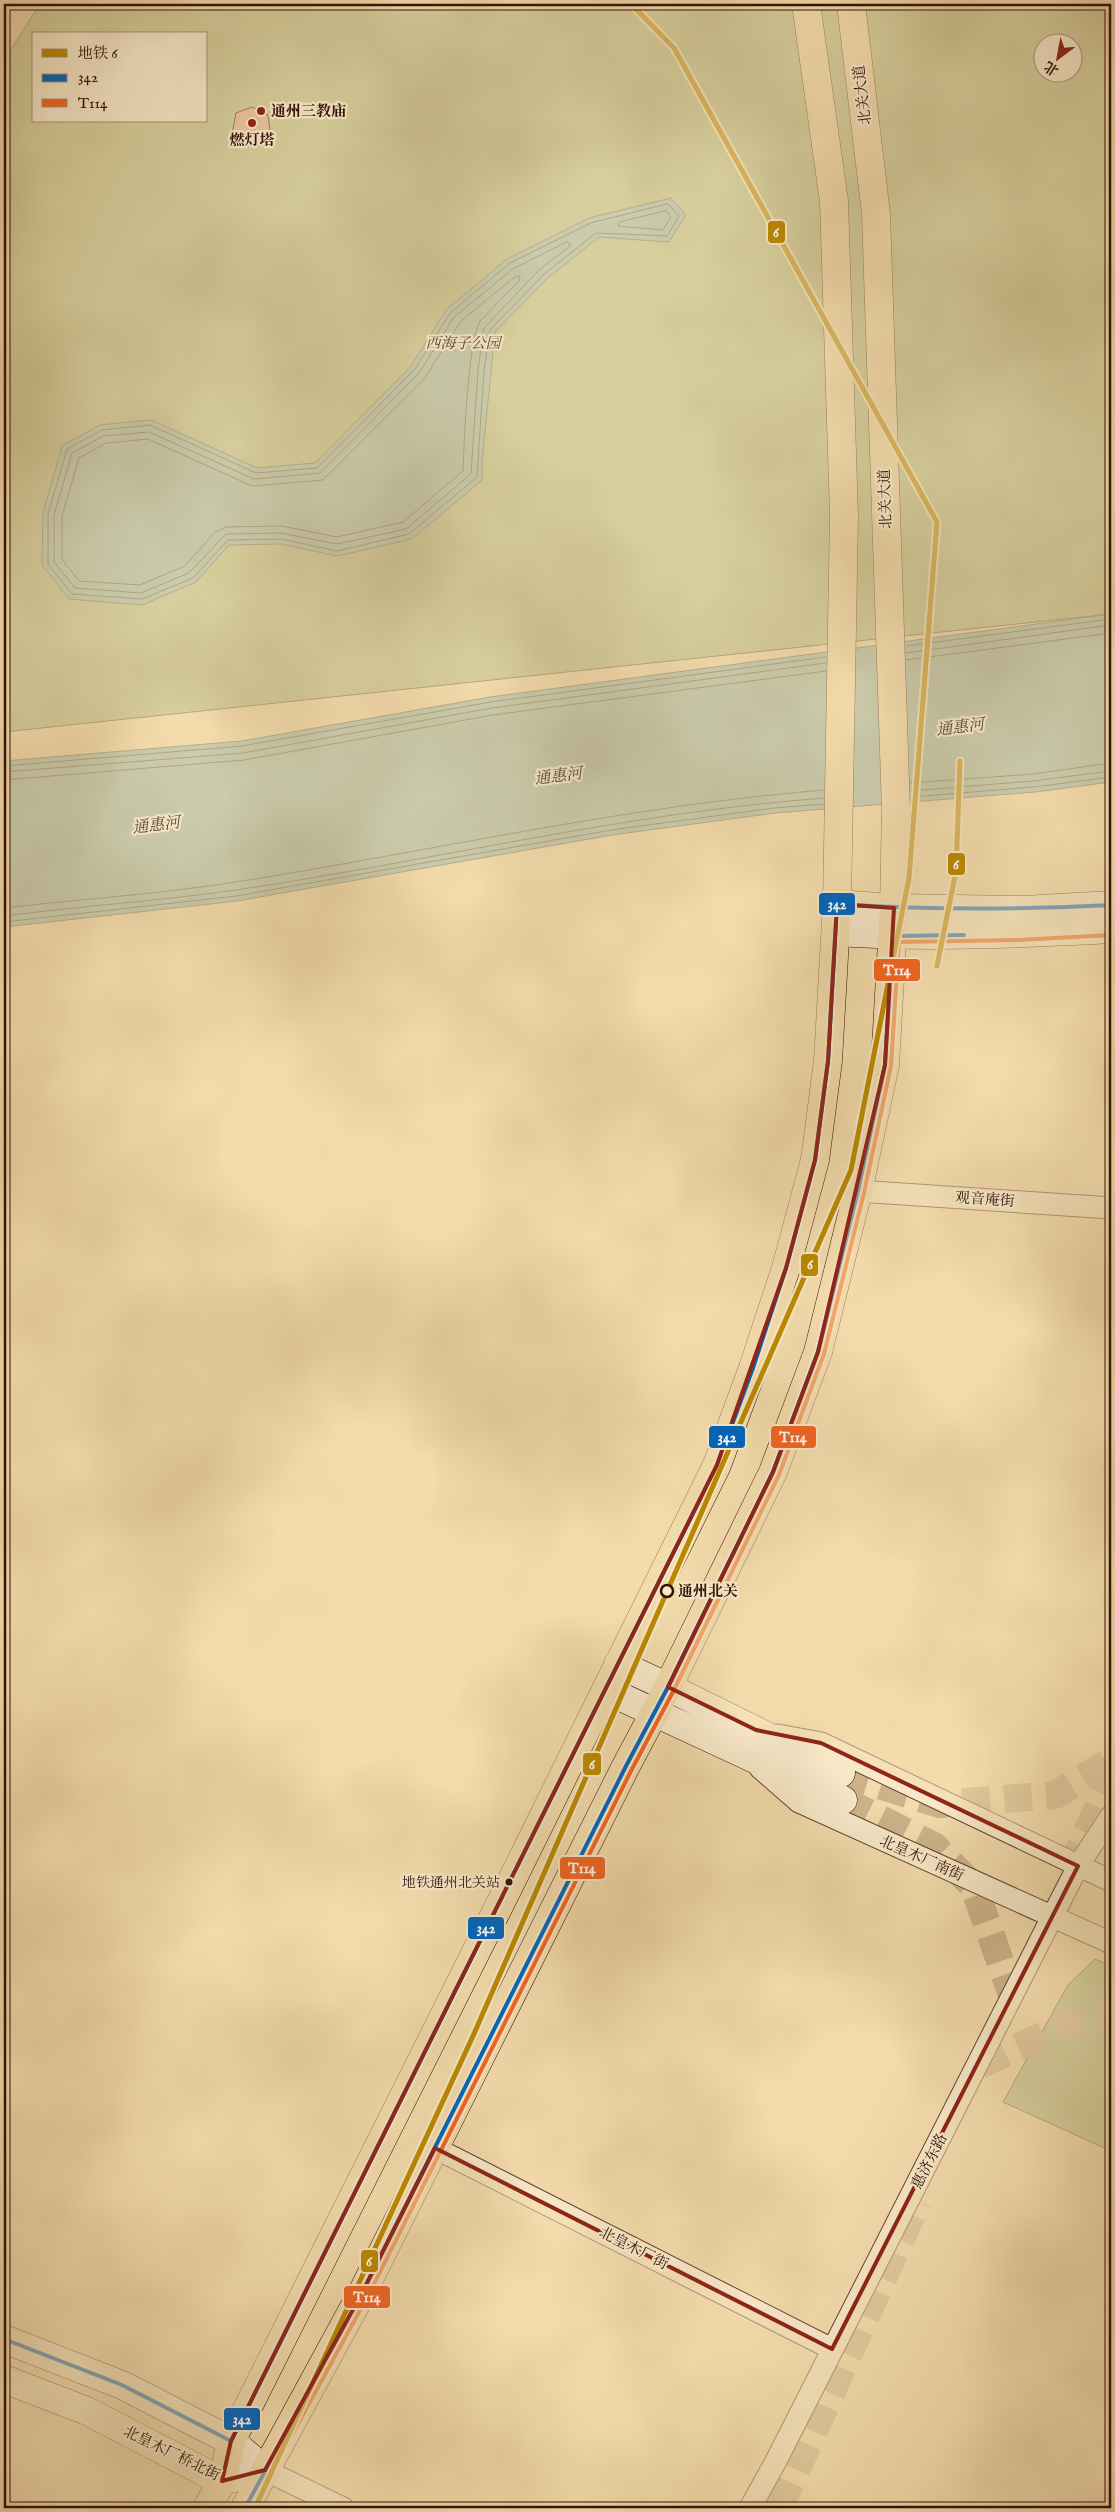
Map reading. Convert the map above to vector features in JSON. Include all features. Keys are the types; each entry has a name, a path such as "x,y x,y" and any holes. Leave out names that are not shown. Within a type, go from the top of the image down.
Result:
{"main road":[{"path":"207,2508 222,2481 231,2441 717,1465 753,1368 786,1268 815,1160 828,1060 836,932 844,516 834,201 806,4"},
{"name":"北关大道","path":"245,2508 363,2291 668,1687 773,1472 818,1352 858,1190 885,1065 896,854 876,214 851,4"}],"street":[{"path":"837,904 894,908 1024,910 1111,905"},
{"path":"836,932 893,936 1019,934 1111,929"},
{"name":"观音庵街","path":"858,1190 1111,1208"},
{"path":"618,1664 841,1773"},
{"name":"北皇木厂南街","path":"606,1690 843,1800"},
{"path":"756,1730 821,1743 1111,1881"},
{"name":"北皇木厂南街","path":"744,1754 799,1802 1111,1943"},
{"name":"惠济东路","path":"750,2508 1054,1917 1078,1866 1111,1816"},
{"name":"北皇木厂街","path":"435,2148 832,2349"},
{"path":"4,2339 122,2385 231,2441 265,2470 343,2508"},
{"name":"北皇木厂桥北街","path":"4,2379 88,2411 222,2481 265,2470"}],"highlighted area":[{"path":"837,904 894,908 885,1065 818,1352 773,1472 668,1687 756,1730 821,1743 1078,1866 832,2349 435,2148 363,2291 265,2470 222,2481 231,2441 717,1465 786,1268 815,1160 828,1061"}],"green space":[{"name":"西海子公园","path":"40,4 1111,4 1111,614 4,732 4,60"},
{"path":"1095,1959 1111,1966 1111,2151 1003,2102 1068,1985"}],"water":[{"path":"671,198 686,215 669,242 599,237 547,279 495,332 482,460 482,480 412,539 337,556 281,544 229,545 196,582 142,605 69,599 42,565 43,513 62,446 100,425 151,420 257,468 315,463 411,366 446,310 507,259 589,218"},
{"name":"通惠河","path":"1111,614 1111,782 1035,792 775,813 612,835 237,901 4,927 4,761 242,741 490,697"}],"building":[{"name":"燃灯塔","path":"252,107 268,115 270,131 262,146 244,146 232,134 236,113"}],"tunnel":[{"path":"841,1773 939,1804 1055,1795 1111,1761"},
{"path":"1069,1871 1111,1780"},
{"path":"843,1800 934,1846 974,1887 1012,1995"},
{"path":"980,2065 1068,2024 1111,2021"},
{"path":"779,2508 918,2201"}],"metro line":[{"name":"6","path":"255,2508 473,2036 851,1170 909,878 937,522 674,48 631,4"},
{"name":"6","path":"937,966 956,871 960,761"}],"transit line":[{"name":"342","path":"4,2339 122,2385 231,2441 717,1465 753,1368 786,1268 815,1160 828,1061 837,904 974,909 1111,905"},
{"name":"342","path":"245,2508 363,2291 626,1766 668,1687 773,1472 818,1352 858,1191 885,1065 893,936 964,935"},
{"name":"T114","path":"252,2508 369,2294 632,1769 674,1690 779,1475 824,1354 864,1193 891,1066 899,942 1019,940 1111,935"}],"place":[{"name":"通州三教庙","path":"261,111"},
{"name":"燃灯塔","path":"252,123"},
{"name":"通州北关","path":"667,1591"},
{"name":"地铁通州北关站","path":"509,1882"}]}
